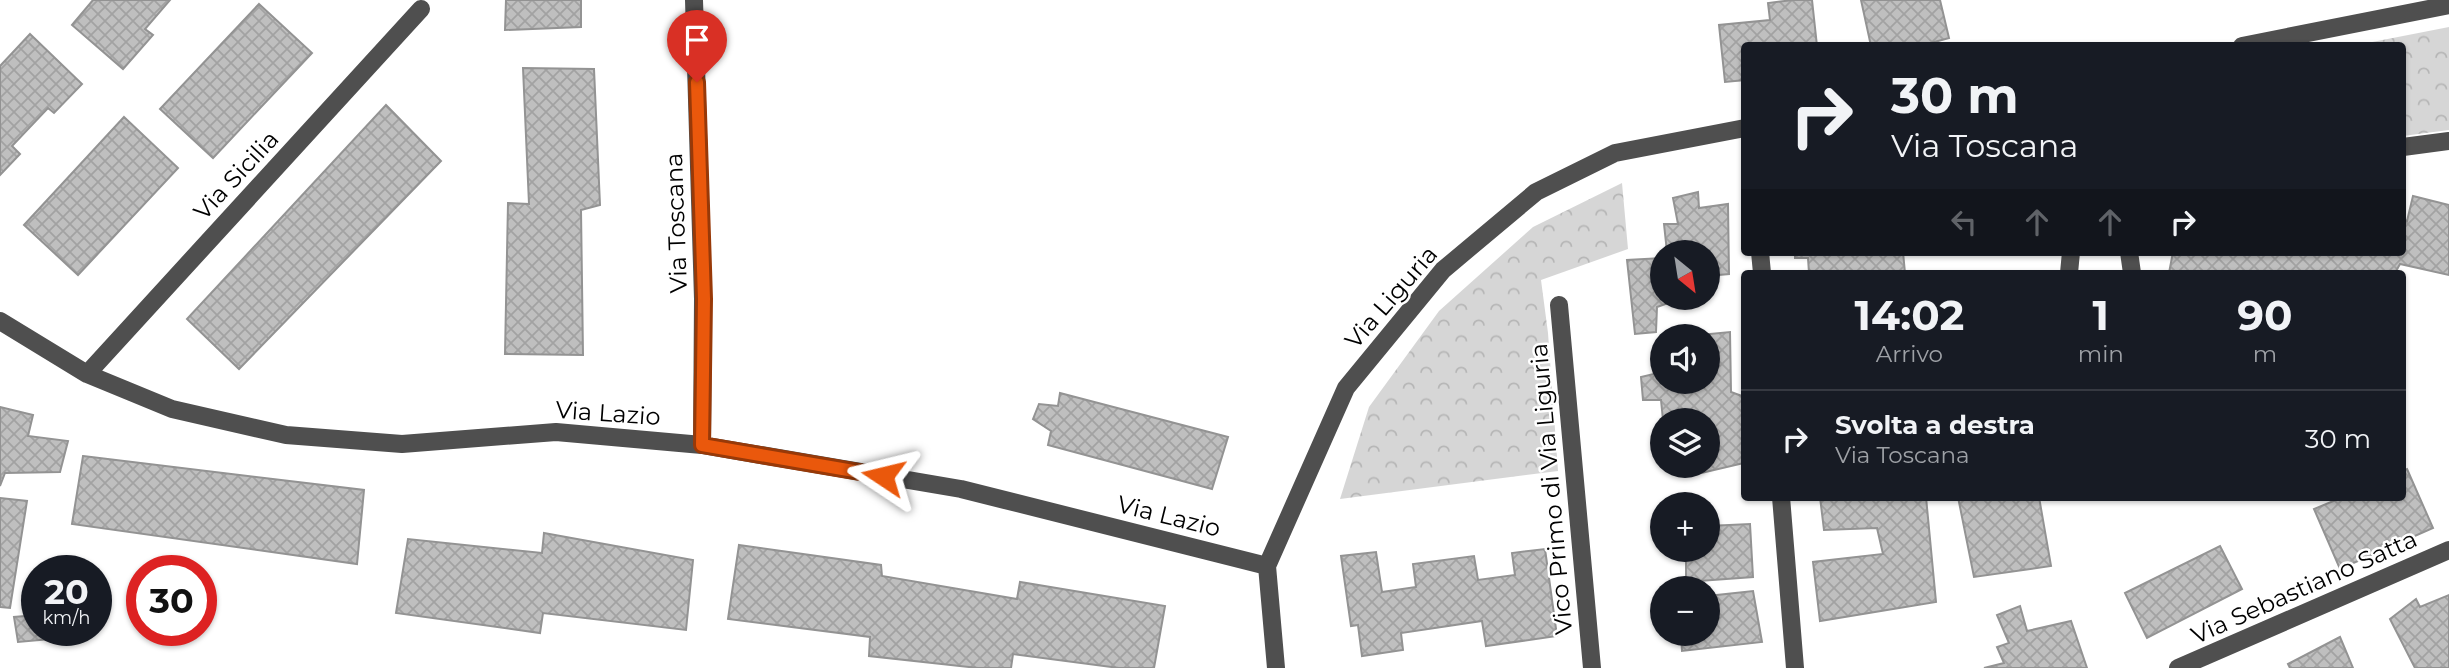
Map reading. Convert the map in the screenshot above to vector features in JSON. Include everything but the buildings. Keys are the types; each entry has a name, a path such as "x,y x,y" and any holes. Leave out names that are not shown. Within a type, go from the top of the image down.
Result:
{"street":[{"name":"Via Toscana","path":"694,0 704,299 702,445"},
{"path":"2262,42 2449,5"},
{"name":"Via Sicilia","path":"87,374 421,9"},
{"name":"Via Liguria","path":"1276,668 1266,566 1346,388 1443,270 1536,192 1615,153 1741,129"},
{"path":"2406,147 2449,141"},
{"name":"Vico Primo di Via Liguria","path":"1559,305 1592,668"},
{"name":"Via Lazio","path":"0,321 87,374 172,409 286,435 402,444 556,432 702,445 961,489 1266,566"},
{"path":"1781,501 1795,668"},
{"name":"Via Sebastiano Satta","path":"2178,668 2449,550"}],"green space":[{"path":"2449,27 2449,130 2406,136 2406,42 2372,42"},
{"path":"1622,183 1628,249 1541,280 1548,333 1558,471 1340,499 1369,407 1439,311 1533,227"}],"route":[{"path":"697,82 704,299 702,445 883,476"}]}
